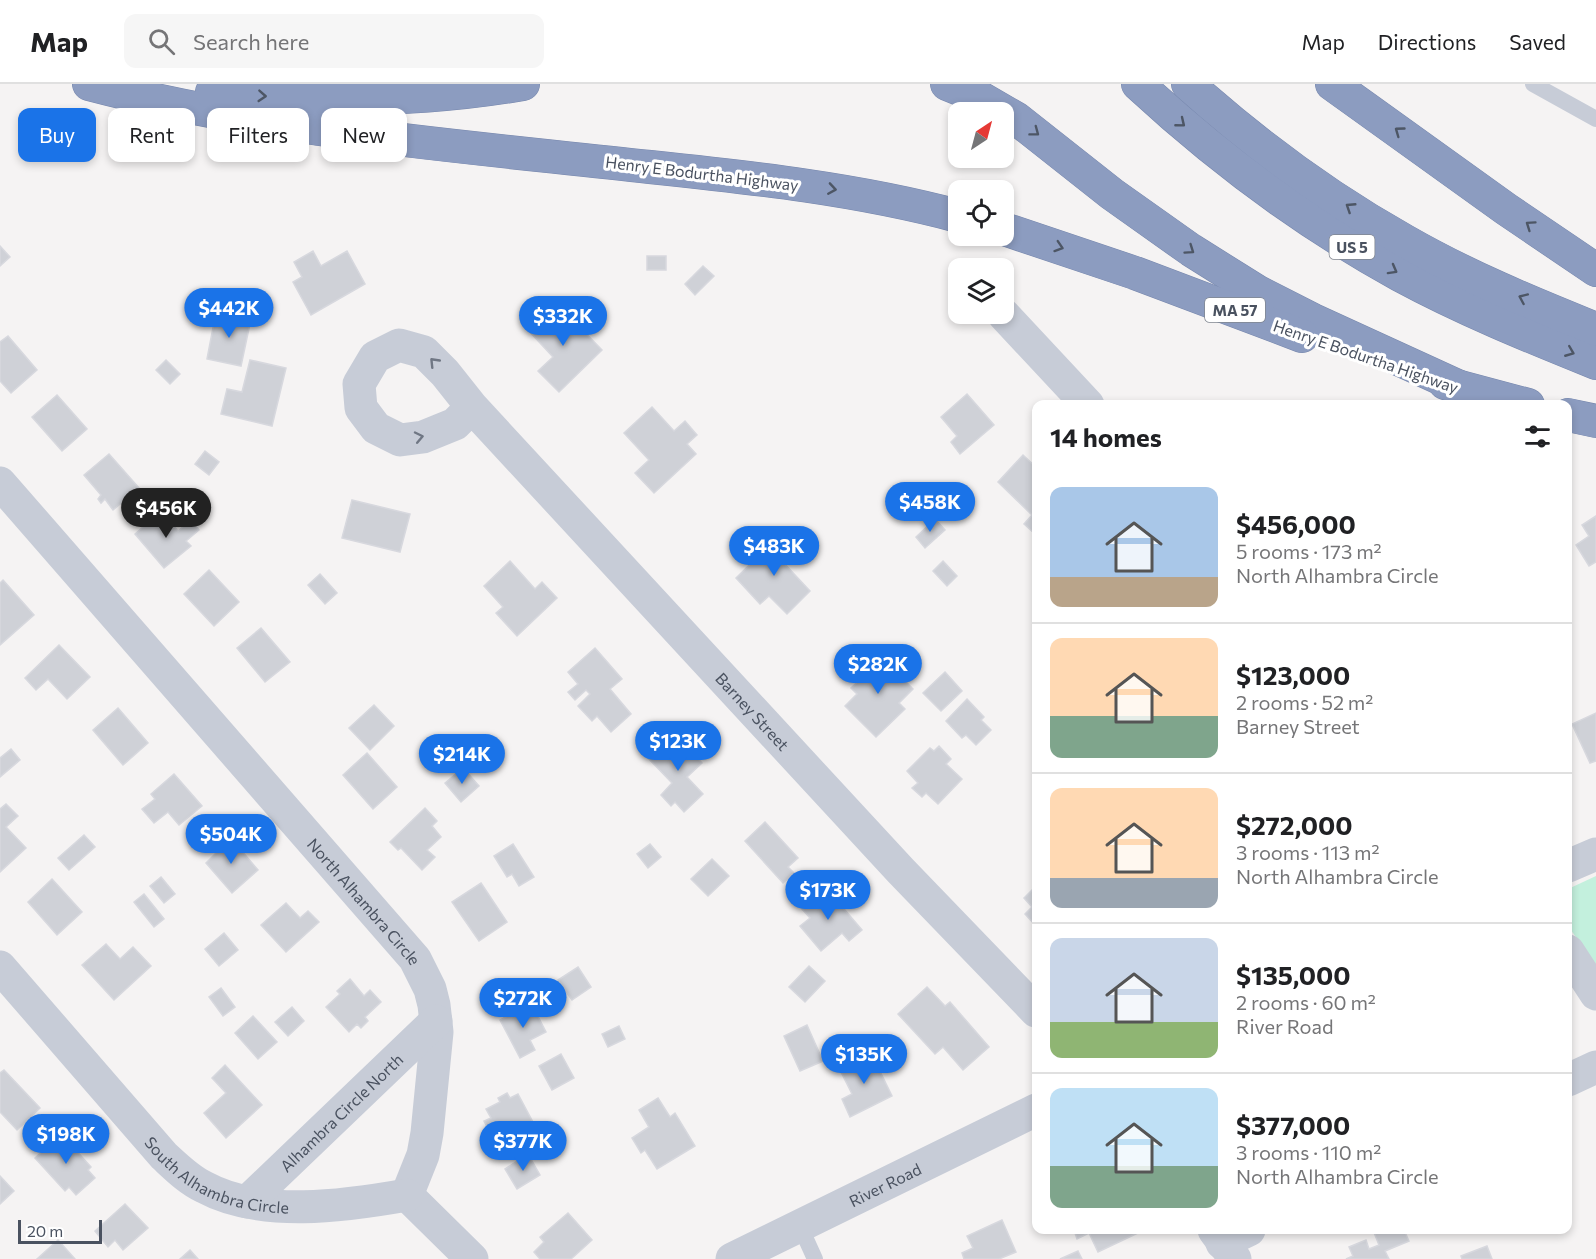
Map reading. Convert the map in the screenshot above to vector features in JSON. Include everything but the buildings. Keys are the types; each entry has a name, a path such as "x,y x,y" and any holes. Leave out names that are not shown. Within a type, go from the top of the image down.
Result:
{"highway":[{"name":"Henry E Bodurtha Highway","path":"89,84 133,96 297,126 791,182 891,200 948,214"},
{"path":"120,84 256,96 329,99 381,99 523,84"},
{"path":"947,84 979,97 1017,119 1112,194 1182,244 1258,292 1313,320 1466,390"},
{"name":"US 5","path":"1138,84 1172,115 1261,185 1352,248 1450,300 1596,363"},
{"name":"US 5","path":"1188,84 1286,164 1406,242 1519,297 1596,329"},
{"path":"1332,84 1506,209 1596,270"},
{"name":"Henry E Bodurtha Highway","path":"1014,232 1126,270 1305,337 1466,390 1507,400"},
{"path":"1572,416 1596,422"}],"street":[{"path":"1012,324 1083,400"},
{"name":"Barney Street","path":"472,407 901,871 1032,1007"},
{"name":"North Alhambra Circle","path":"0,483 415,959 430,989 434,1005 435,1059 423,1155 407,1195"},
{"path":"1572,864 1596,854"},
{"path":"1572,957 1596,994"},
{"name":"South Alhambra Circle","path":"0,967 164,1156 190,1179 203,1187 232,1198 269,1205 313,1206 407,1195"},
{"name":"Alhambra Circle North","path":"247,1202 436,1021"},
{"path":"1572,1078 1596,1066"},
{"name":"River Road","path":"732,1259 1032,1112"},
{"path":"407,1195 472,1259"}],"lane":[{"path":"1533,84 1596,119"},
{"path":"800,1226 815,1259"}],"green space":[{"path":"1596,876 1596,965 1572,932 1572,887"}]}
